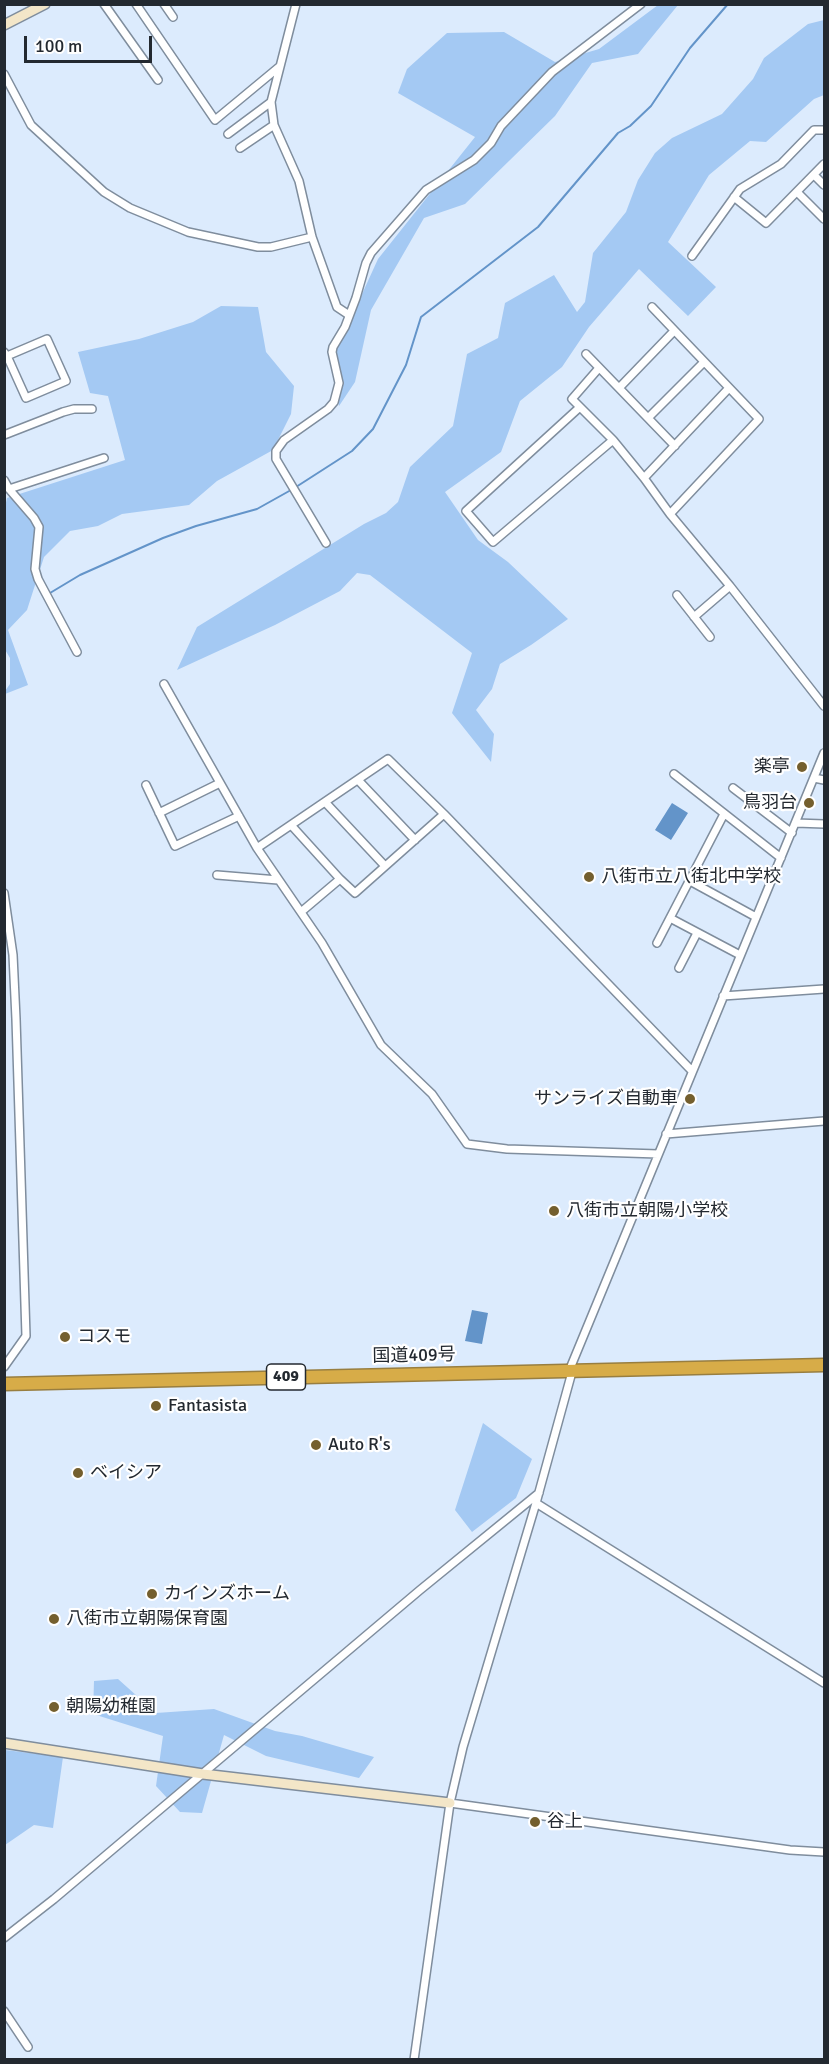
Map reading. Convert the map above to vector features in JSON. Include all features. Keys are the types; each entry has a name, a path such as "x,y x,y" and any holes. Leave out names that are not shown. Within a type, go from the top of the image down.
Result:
{"highway":[{"name":"国道409号","path":"4,1384 825,1365"}],"street":[{"path":"4,25 45,4"},
{"path":"104,4 158,80"},
{"path":"136,4 215,120 280,67"},
{"path":"164,4 173,17"},
{"path":"296,4 271,102 274,125 299,181 312,237 337,307 349,315"},
{"path":"326,543 276,459 276,451 284,440 328,409 334,402 339,383 332,352 333,347 345,327 371,253 426,190 474,160 491,143 501,126 552,72 641,4"},
{"path":"4,74 31,125 104,192 130,208 188,232 258,247 271,247 312,237"},
{"path":"228,134 271,102"},
{"path":"240,148 274,125"},
{"path":"692,256 740,189 781,164 814,130 825,130"},
{"path":"735,197 766,223 825,164"},
{"path":"814,175 825,185"},
{"path":"797,192 825,219"},
{"path":"652,307 759,419 670,514"},
{"path":"619,388 675,331"},
{"path":"47,339 66,381 26,398 5,354 47,339"},
{"path":"586,354 675,446"},
{"path":"648,418 705,362"},
{"path":"600,368 572,399 613,440 825,706"},
{"path":"644,478 729,388"},
{"path":"580,407 466,511 493,542 613,440"},
{"path":"4,435 63,412 74,409 92,409"},
{"path":"9,489 104,458"},
{"path":"5,480 9,489 39,527 35,569 38,579 77,652"},
{"path":"694,617 730,586"},
{"path":"677,595 710,638"},
{"path":"164,684 257,848 322,943 381,1045 432,1094 467,1144 507,1149 658,1154"},
{"path":"414,2060 450,1803 463,1747 539,1493 570,1372 666,1134 825,753"},
{"path":"257,848 388,759 692,1071"},
{"path":"674,774 782,858"},
{"path":"814,778 825,780"},
{"path":"358,780 415,840"},
{"path":"159,813 220,783"},
{"path":"146,785 175,846 239,816"},
{"path":"733,788 792,833"},
{"path":"325,802 385,866"},
{"path":"291,825 355,893 444,814"},
{"path":"657,943 724,814"},
{"path":"796,823 825,824"},
{"path":"217,875 278,880"},
{"path":"301,912 340,879"},
{"path":"690,880 756,917"},
{"path":"4,893 13,955 26,1336 4,1367"},
{"path":"670,918 740,955"},
{"path":"679,968 697,933"},
{"path":"723,996 825,988"},
{"path":"666,1134 825,1121"},
{"path":"4,1938 54,1899 420,1590 539,1493"},
{"path":"536,1503 825,1683"},
{"path":"4,1743 203,1774 450,1803 790,1850 825,1852"},
{"path":"4,2011 28,2047"}],"shaded area":[{"path":"658,5 678,5 638,54 592,63 555,116 465,204 424,218 371,310 355,382 339,406 331,362 378,259 475,137 398,93 407,69 447,33 504,32 555,62 599,49"},
{"path":"824,20 824,95 814,99 766,142 750,141 709,175 668,242 716,287 688,316 639,269 589,327 562,367 520,401 501,452 445,492 478,540 508,562 568,619 500,664 492,689 476,710 494,734 491,762 452,713 472,653 370,575 357,573 340,591 275,625 177,670 197,627 364,524 386,513 398,502 410,467 453,426 467,354 498,338 505,303 554,275 577,312 585,302 593,253 626,212 638,180 655,153 672,138 722,114 753,79 764,58 808,24"},
{"path":"221,306 258,307 266,352 294,386 291,414 273,450 217,481 189,505 122,514 98,526 70,531 44,557 27,610 8,630 28,685 5,694 10,684 10,658 4,648 4,511 7,498 125,460 108,396 90,393 78,352 139,339 193,322"},
{"path":"672,803 688,813 671,840 655,830"},
{"path":"472,1310 488,1313 482,1344 465,1341"},
{"path":"483,1423 532,1459 516,1498 472,1532 455,1510"},
{"path":"118,1679 156,1713 214,1709 275,1731 302,1736 374,1757 359,1778 266,1756 224,1735 202,1813 180,1812 156,1786 163,1736 93,1714 94,1681"},
{"path":"5,1750 63,1757 53,1828 34,1825 5,1845"}],"waterway":[{"path":"296,487 352,451 373,429 406,365 421,317 538,227 618,133 630,126 651,106 690,48 728,4"},
{"path":"50,593 80,575 163,538 257,509 291,490"}],"place":[{"name":"楽亭","path":"802,767"},
{"name":"鳥羽台","path":"809,803"},
{"name":"八街市立八街北中学校","path":"589,877"},
{"name":"サンライズ自動車","path":"690,1099"},
{"name":"八街市立朝陽小学校","path":"554,1211"},
{"name":"コスモ","path":"65,1337"},
{"name":"Fantasista","path":"156,1406"},
{"name":"Auto R's","path":"316,1445"},
{"name":"ベイシア","path":"78,1473"},
{"name":"カインズホーム","path":"152,1594"},
{"name":"八街市立朝陽保育園","path":"54,1619"},
{"name":"朝陽幼稚園","path":"54,1707"},
{"name":"谷上","path":"535,1822"}]}
